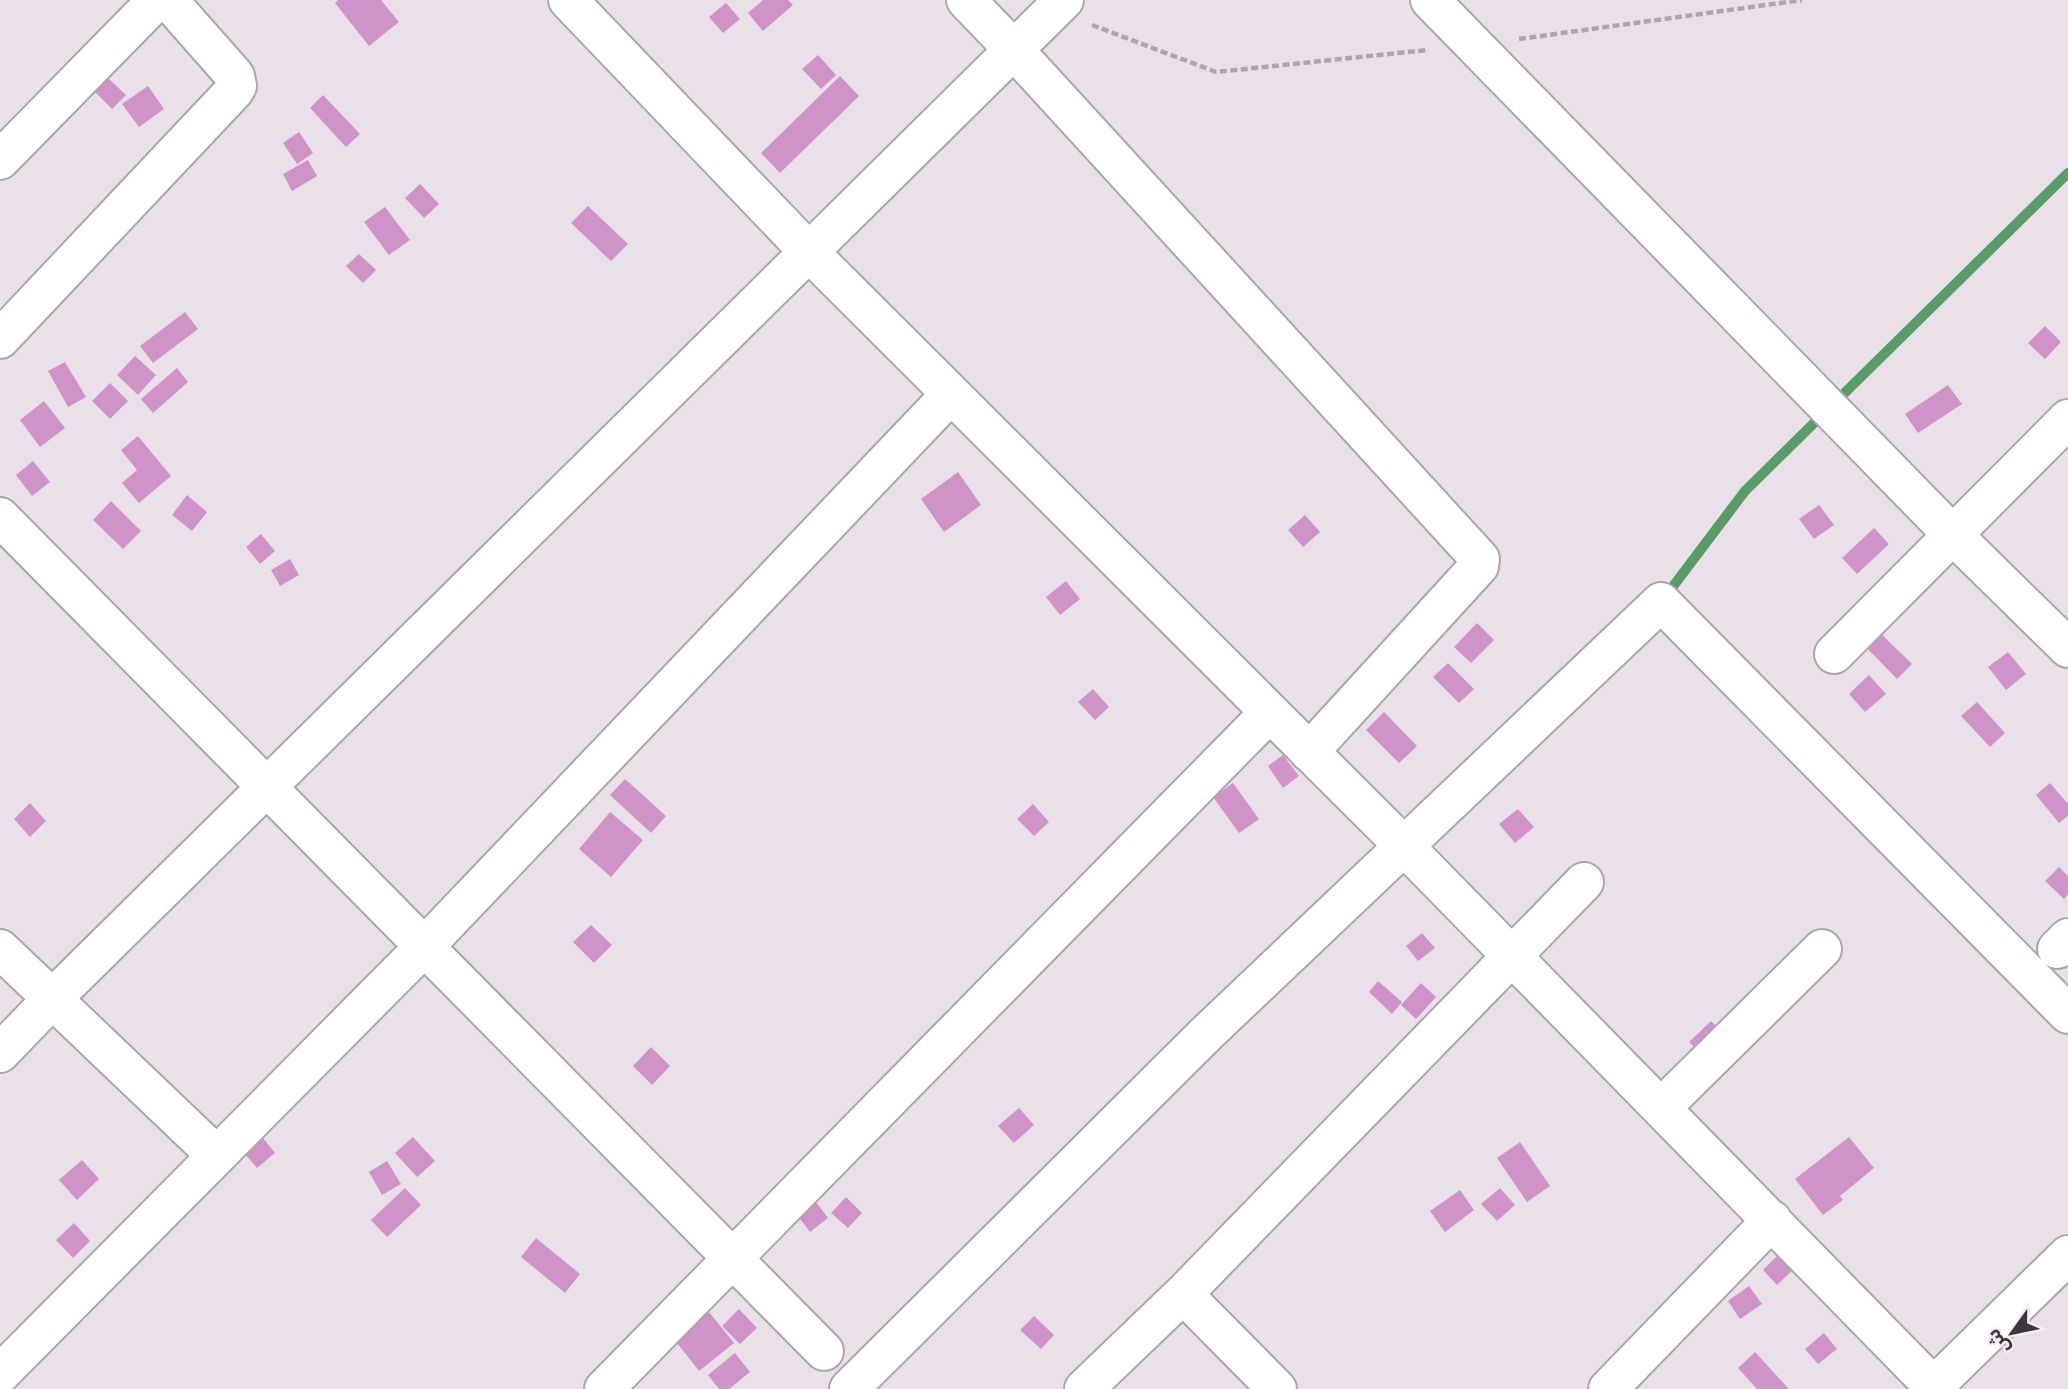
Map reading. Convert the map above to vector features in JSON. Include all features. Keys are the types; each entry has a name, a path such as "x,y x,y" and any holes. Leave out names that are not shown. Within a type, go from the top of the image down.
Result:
{"street":[{"path":"0,160 157,0"},
{"path":"0,339 237,86 235,76 168,0"},
{"path":"568,0 808,252 1404,846 1934,1388 2068,1255"},
{"path":"966,0 1480,559 1479,566 1309,752"},
{"path":"0,1053 1064,0"},
{"path":"1430,0 1953,535 2068,648"},
{"path":"0,1374 424,947 950,395"},
{"path":"1834,654 2068,419"},
{"path":"0,517 824,1351"},
{"path":"849,1389 1206,1034 1661,602 2068,1014"},
{"path":"604,1389 1270,712"},
{"path":"1084,1389 1184,1294 1584,882"},
{"path":"0,948 216,1155"},
{"path":"1661,1108 1822,949"},
{"path":"1608,1389 1772,1220"},
{"path":"1184,1294 1277,1389"}],"building":[{"path":"338,0 381,0 399,22 369,46 335,3"},
{"path":"763,0 788,0 793,5 763,31 748,13"},
{"path":"726,3 740,19 723,33 709,17"},
{"path":"818,55 836,75 821,89 802,69"},
{"path":"840,76 859,96 780,173 761,153"},
{"path":"108,78 126,95 112,109 95,92"},
{"path":"148,86 164,109 139,127 122,104"},
{"path":"323,95 360,134 346,147 310,108"},
{"path":"299,132 313,153 297,164 283,143"},
{"path":"308,160 317,176 292,191 283,174"},
{"path":"420,184 439,204 424,218 405,198"},
{"path":"588,206 628,244 611,261 571,223"},
{"path":"385,207 410,240 389,255 364,222"},
{"path":"359,254 376,270 363,283 346,266"},
{"path":"185,312 198,329 153,363 140,346"},
{"path":"2045,326 2061,342 2045,359 2028,343"},
{"path":"135,356 156,375 138,395 117,375"},
{"path":"65,362 86,397 68,407 48,371"},
{"path":"177,368 188,382 153,413 141,399"},
{"path":"110,383 128,401 110,419 92,401"},
{"path":"1948,385 1962,404 1918,433 1905,414"},
{"path":"44,401 65,428 40,447 20,420"},
{"path":"138,436 171,476 139,503 122,483 137,470 121,450"},
{"path":"33,461 50,482 32,496 16,475"},
{"path":"958,472 981,505 944,532 921,499"},
{"path":"187,495 207,512 192,531 172,515"},
{"path":"111,501 141,531 123,549 93,520"},
{"path":"1819,505 1834,525 1814,539 1799,519"},
{"path":"1305,515 1320,532 1303,547 1288,530"},
{"path":"1874,528 1889,544 1857,574 1842,558"},
{"path":"261,534 275,551 260,564 246,547"},
{"path":"290,559 299,575 280,586 271,570"},
{"path":"1066,581 1080,599 1060,615 1046,597"},
{"path":"1477,623 1494,640 1471,663 1454,647"},
{"path":"1877,630 1912,664 1897,679 1863,644"},
{"path":"2008,652 2026,674 2006,690 1988,667"},
{"path":"1448,663 1474,689 1459,703 1433,677"},
{"path":"1869,675 1886,694 1865,712 1849,694"},
{"path":"1093,689 1109,707 1095,720 1078,702"},
{"path":"1977,702 2005,733 1990,747 1961,716"},
{"path":"1384,712 1417,746 1399,763 1366,730"},
{"path":"1283,755 1299,776 1283,788 1268,766"},
{"path":"625,779 666,816 651,833 610,795"},
{"path":"1233,783 1259,819 1239,833 1213,797"},
{"path":"2050,783 2068,804 2068,816 2059,823 2036,795"},
{"path":"30,803 46,821 30,837 14,819"},
{"path":"1033,804 1049,822 1034,836 1017,819"},
{"path":"1518,809 1534,827 1515,843 1499,824"},
{"path":"610,812 643,840 611,877 579,849"},
{"path":"2059,867 2068,876 2068,894 2064,899 2045,881"},
{"path":"591,925 612,945 594,963 573,942"},
{"path":"1422,933 1435,948 1418,961 1406,946"},
{"path":"1378,981 1402,1002 1392,1014 1369,992"},
{"path":"1421,983 1436,997 1416,1019 1401,1005"},
{"path":"1711,1021 1726,1037 1705,1058 1689,1042"},
{"path":"651,1047 670,1066 652,1085 633,1066"},
{"path":"1019,1108 1034,1125 1014,1143 998,1126"},
{"path":"413,1137 435,1161 417,1177 395,1153"},
{"path":"1849,1137 1874,1168 1840,1196 1843,1200 1823,1215 1795,1179"},
{"path":"263,1138 275,1153 257,1168 244,1153"},
{"path":"1520,1142 1550,1186 1527,1202 1497,1158"},
{"path":"82,1160 99,1179 77,1200 59,1180"},
{"path":"387,1161 401,1184 382,1195 369,1172"},
{"path":"405,1188 421,1205 387,1237 371,1220"},
{"path":"1500,1188 1515,1205 1497,1221 1481,1204"},
{"path":"1460,1190 1474,1210 1445,1232 1430,1211"},
{"path":"846,1197 862,1213 848,1228 831,1213"},
{"path":"813,1198 828,1218 810,1232 795,1212"},
{"path":"74,1223 90,1241 73,1258 56,1240"},
{"path":"536,1238 580,1274 565,1293 521,1257"},
{"path":"1780,1253 1795,1268 1777,1285 1763,1270"},
{"path":"1749,1286 1762,1304 1740,1319 1728,1301"},
{"path":"739,1309 757,1328 740,1344 722,1326"},
{"path":"709,1312 734,1343 699,1371 674,1339"},
{"path":"1034,1316 1054,1335 1041,1349 1020,1330"},
{"path":"1824,1333 1837,1349 1818,1364 1805,1349"},
{"path":"1755,1352 1789,1389 1757,1389 1738,1368"},
{"path":"735,1353 750,1372 729,1389 719,1389 708,1375"}],"waterway":[{"path":"1665,597 1745,491 2068,173"}]}
